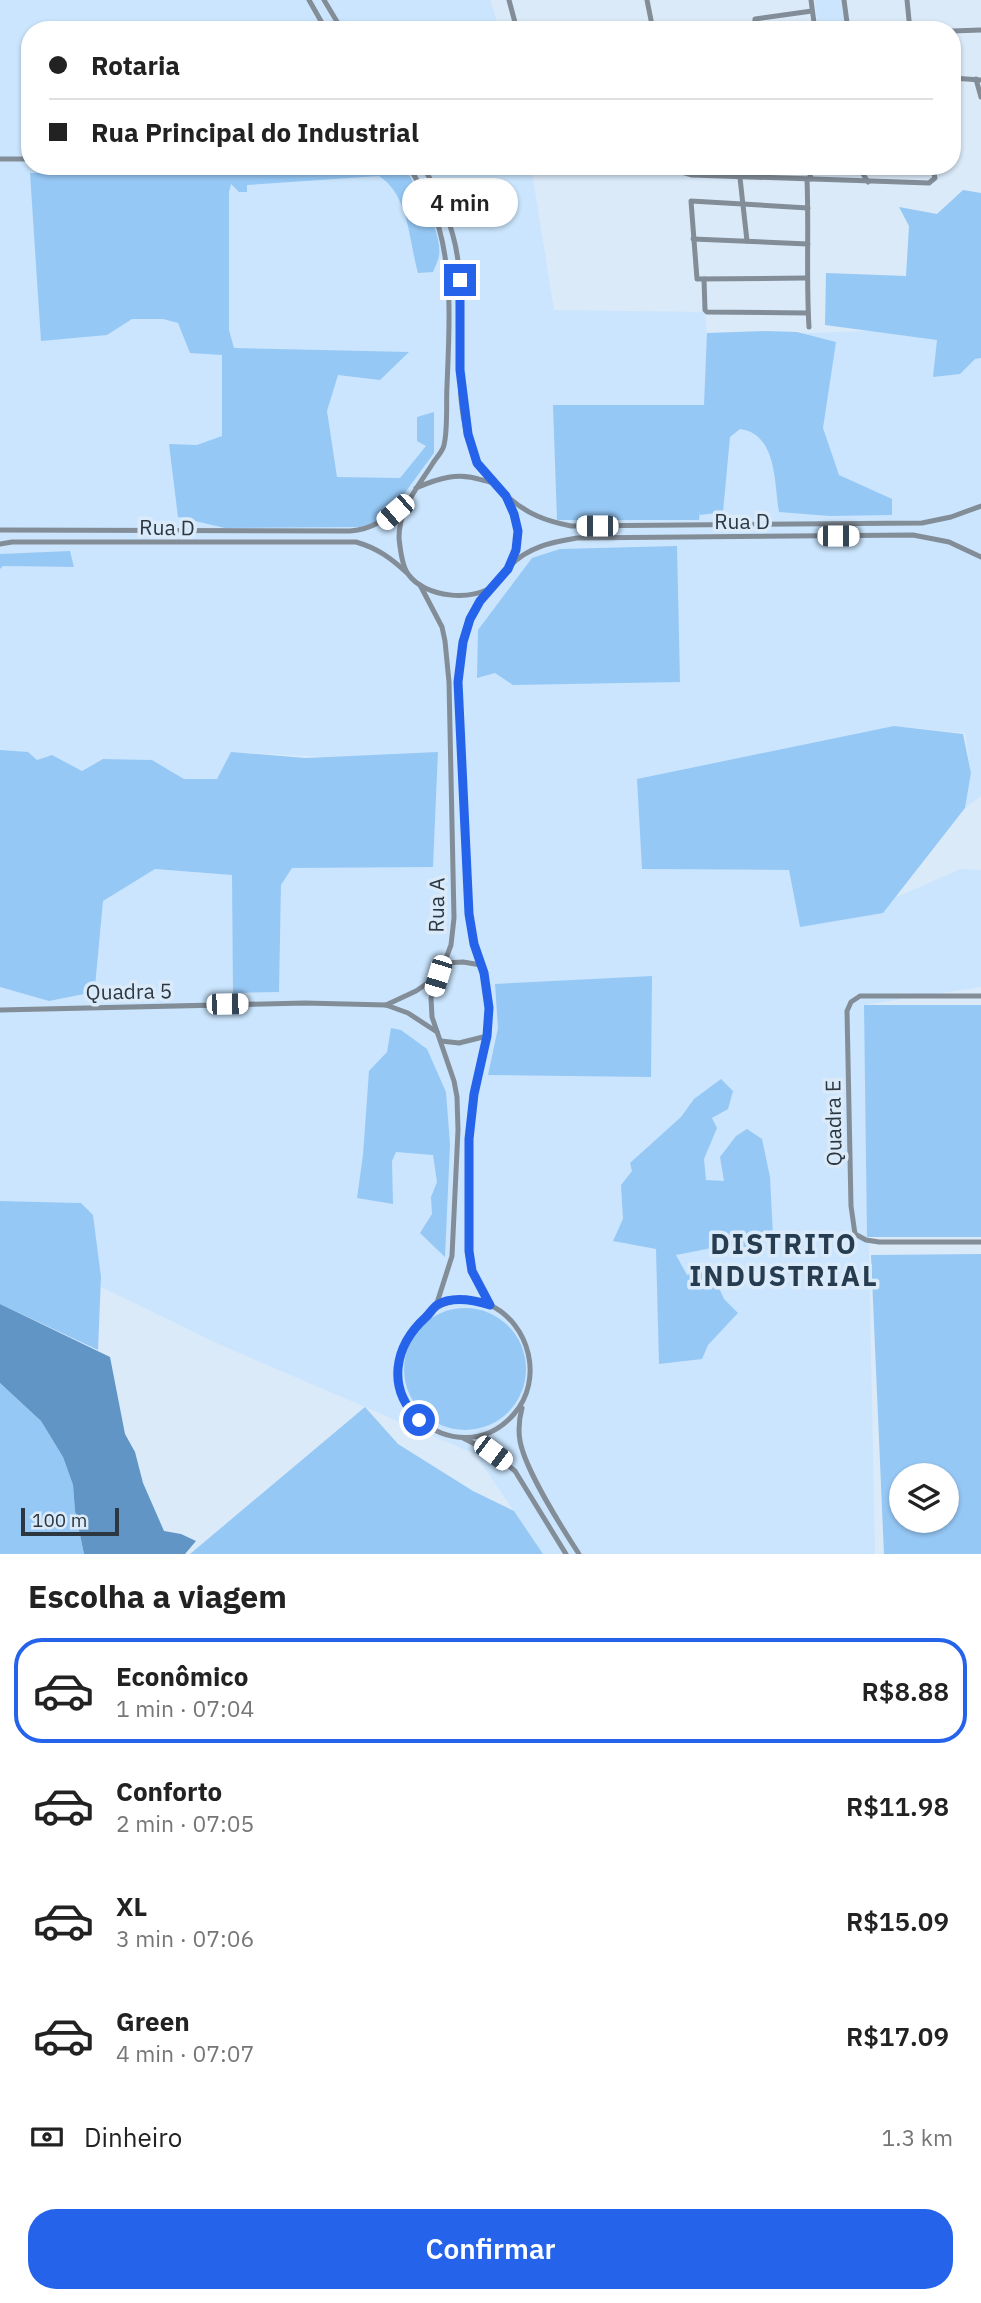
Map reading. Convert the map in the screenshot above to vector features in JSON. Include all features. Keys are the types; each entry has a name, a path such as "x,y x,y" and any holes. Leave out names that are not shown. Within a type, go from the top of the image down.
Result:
{"street":[{"path":"309,0 321,21"},
{"path":"324,0 337,21"},
{"path":"509,0 515,21"},
{"path":"647,0 651,21"},
{"path":"811,0 814,21"},
{"path":"844,0 847,21"},
{"path":"907,0 909,21"},
{"path":"755,21 812,11"},
{"path":"961,31 981,30"},
{"path":"978,80 981,97"},
{"path":"0,159 21,159"},
{"path":"414,175 429,202 439,229 446,265 449,301 444,445 407,501 399,538 407,574 420,584 453,597 472,594 495,585 508,569 516,550 518,531 506,496 477,463 464,417 460,370 461,298 458,263 449,220 427,175"},
{"path":"700,175 929,183 935,178 934,175"},
{"path":"809,175 806,278 809,327"},
{"path":"864,175 868,182"},
{"path":"740,178 747,241"},
{"path":"806,278 697,279 691,201 808,208"},
{"path":"692,239 808,244"},
{"path":"446,265 458,263"},
{"path":"704,279 707,312 808,313"},
{"path":"416,488 455,475 470,475 496,484"},
{"name":"Rua D","path":"506,496 538,518 571,526 922,523 951,517 981,506"},
{"name":"Rua D","path":"0,530 365,530 382,523 407,501"},
{"path":"802,525 802,536"},
{"path":"140,532 142,542"},
{"name":"Rua D","path":"508,569 519,557 541,546 577,538 912,535 949,542 981,557"},
{"name":"Rua D","path":"0,544 356,542 389,557 407,574"},
{"name":"Rua A","path":"420,584 442,627 445,641 454,918 451,945 431,999 432,1017 450,1064 457,1097 458,1130 452,1256 436,1306"},
{"name":"Rua A","path":"490,1305 472,1271 469,1251 468,1198 472,1116 487,1036 488,992 474,944 469,914 458,682 463,642 470,619 480,601 495,585"},
{"path":"450,748 460,747"},
{"path":"444,963 481,965"},
{"name":"Quadra 5","path":"386,1005 416,991 438,976"},
{"name":"Quadra E","path":"981,996 860,996 851,1002 847,1010 855,1234 866,1240 879,1242 981,1242"},
{"name":"Quadra 5","path":"0,1010 305,1003 386,1005 414,1016 437,1032"},
{"path":"441,1041 459,1044 487,1036"},
{"path":"566,1554 514,1471 493,1453 461,1437 439,1432 410,1412 398,1381 398,1358 404,1342 436,1306 463,1300 490,1305 506,1316 519,1330 531,1365 530,1384 518,1423 521,1444 533,1473 579,1554"},
{"path":"461,1437 479,1436 494,1430 510,1419 523,1405"}],"shaded area":[{"path":"0,0 490,0 497,21 21,21 21,175 532,175 554,310 705,312 707,333 811,333 945,328 981,304 981,796 965,808 971,773 965,733 894,726 642,869 789,870 846,919 961,869 981,870 981,987 864,1005 875,1554 543,1554 475,1454 225,1347 101,1287 93,1215 81,1203 0,1201 0,987 49,1001 95,987 103,901 155,869 233,875 233,993 279,992 281,885 292,868 433,866 438,753 323,757 232,752 217,779 184,779 152,760 103,759 82,771 52,755 37,760 0,751 0,569 3,566 74,567 69,552 0,554"},
{"path":"815,0 842,0 845,21 817,21"},
{"path":"30,175 409,175 437,234 439,256 433,272 418,273 402,207 389,184 379,176 247,185 247,192 239,192 231,184 229,330 234,348 409,352 380,380 338,375 327,411 337,477 400,478 426,446 417,441 417,417 434,412 434,453 393,509 381,520 360,527 225,528 178,517 169,444 197,445 222,436 222,355 190,353 178,323 163,319 132,319 107,335 41,341"},
{"path":"963,190 981,193 981,358 975,359 960,374 933,377 937,340 825,325 826,273 906,276 909,226 899,207 937,214"},
{"path":"797,332 836,342 823,428 839,475 892,499 892,515 830,516 779,512 772,461 767,450 761,440 752,433 740,429 730,437 723,512 700,515 700,510 699,520 557,520 553,405 704,405 707,333"},
{"path":"677,546 680,682 513,685 495,673 477,678 478,630 532,558 560,549"},
{"path":"70,551 74,567 3,566 0,569 0,554"},
{"path":"894,726 963,734 971,773 965,808 883,913 800,927 789,870 642,869 637,779"},
{"path":"0,750 28,752 37,760 52,755 82,771 103,759 152,760 184,779 217,779 231,752 306,758 438,752 433,867 292,868 281,885 279,992 233,993 232,875 155,869 103,901 95,987 89,993 49,1001 0,987"},
{"path":"652,976 651,1077 488,1075 498,1028 495,984"},
{"path":"864,1005 981,1005 981,1237 867,1237"},
{"path":"391,1028 401,1030 427,1049 446,1092 450,1144 445,1257 420,1233 432,1214 431,1197 437,1182 433,1155 396,1152 392,1161 393,1204 357,1198 369,1071 387,1052"},
{"path":"721,1079 733,1091 728,1109 712,1118 717,1128 704,1159 706,1180 724,1181 720,1157 736,1136 747,1129 762,1139 770,1177 773,1236 753,1247 722,1246 676,1255 687,1275 711,1270 724,1299 738,1313 708,1345 702,1359 659,1364 656,1249 613,1241 623,1219 621,1185 632,1171 630,1163 681,1117 694,1099"},
{"path":"0,1201 81,1203 93,1215 101,1277 98,1350 0,1304"},
{"path":"981,1254 981,1554 884,1554 871,1255"},
{"path":"0,1304 110,1357 125,1434 135,1452 143,1483 164,1531 181,1534 196,1541 185,1554 84,1554 75,1511 73,1485 63,1457 41,1421 0,1383"},
{"path":"465,1308 488,1313 508,1326 521,1346 526,1369 521,1392 508,1412 488,1425 465,1430 442,1425 422,1412 409,1392 404,1369 409,1346 422,1326 442,1313"},
{"path":"0,1383 41,1421 63,1457 73,1485 75,1511 84,1554 0,1554"},
{"path":"365,1407 398,1444 473,1491 514,1511 543,1554 190,1554"}],"district":[{"name":"DISTRITO INDUSTRIAL","path":"784,1259"}],"route":[{"path":"419,1420 410,1412 398,1381 398,1358 404,1342 436,1306 463,1300 490,1305 472,1271 469,1251 469,1139 474,1094 487,1036 489,1008 484,973 474,944 469,914 458,682 463,642 470,619 480,601 508,569 516,550 518,531 506,496 477,463 468,434 460,370 460,280"}]}
